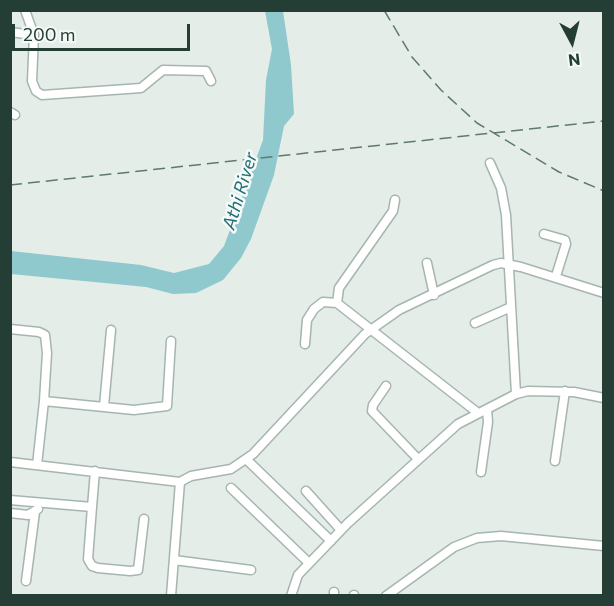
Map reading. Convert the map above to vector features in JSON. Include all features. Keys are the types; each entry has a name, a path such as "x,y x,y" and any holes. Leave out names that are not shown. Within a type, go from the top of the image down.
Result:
{"street":[{"path":"25,10 34,35 32,81 36,92 42,95 141,88 163,70 206,71 210,81"},
{"path":"10,32 34,35"},
{"path":"490,163 504,202 516,393"},
{"path":"337,303 339,288 393,211 395,200"},
{"path":"544,234 565,240 566,244 556,276"},
{"path":"427,263 434,295"},
{"path":"10,462 180,482 191,476 231,469 247,460 351,347 391,314 493,265 507,264 556,276 603,293"},
{"path":"305,344 307,320 314,309 323,302 337,303 477,413"},
{"path":"475,323 511,307"},
{"path":"10,328 45,335 47,353 38,465"},
{"path":"104,406 111,330"},
{"path":"44,400 147,410 167,406 171,341"},
{"path":"386,386 373,405 372,411 417,458"},
{"path":"555,461 565,391"},
{"path":"291,596 294,583 309,563 417,458 458,423 516,393 565,391 603,398"},
{"path":"481,472 488,422 487,409"},
{"path":"247,460 331,541"},
{"path":"95,471 88,559 92,566 138,570 144,519"},
{"path":"171,596 180,482"},
{"path":"231,488 309,563"},
{"path":"306,491 341,530"},
{"path":"10,500 92,507"},
{"path":"10,513 34,512 45,504"},
{"path":"26,581 34,512"},
{"path":"386,596 454,547 477,538 501,536 603,546"},
{"path":"174,560 251,570"}],"water":[{"path":"265,11 283,11 291,65 294,114 284,126 274,175 251,239 241,258 223,280 196,293 173,294 146,287 11,274 11,251 141,265 174,273 209,264 224,246 263,140 266,80 272,49"}],"railway":[{"path":"384,10 412,57 441,90 477,123 559,172 604,191"},
{"path":"10,185 604,121"}],"water label":[{"name":"Athi River","path":"240,191"}]}
